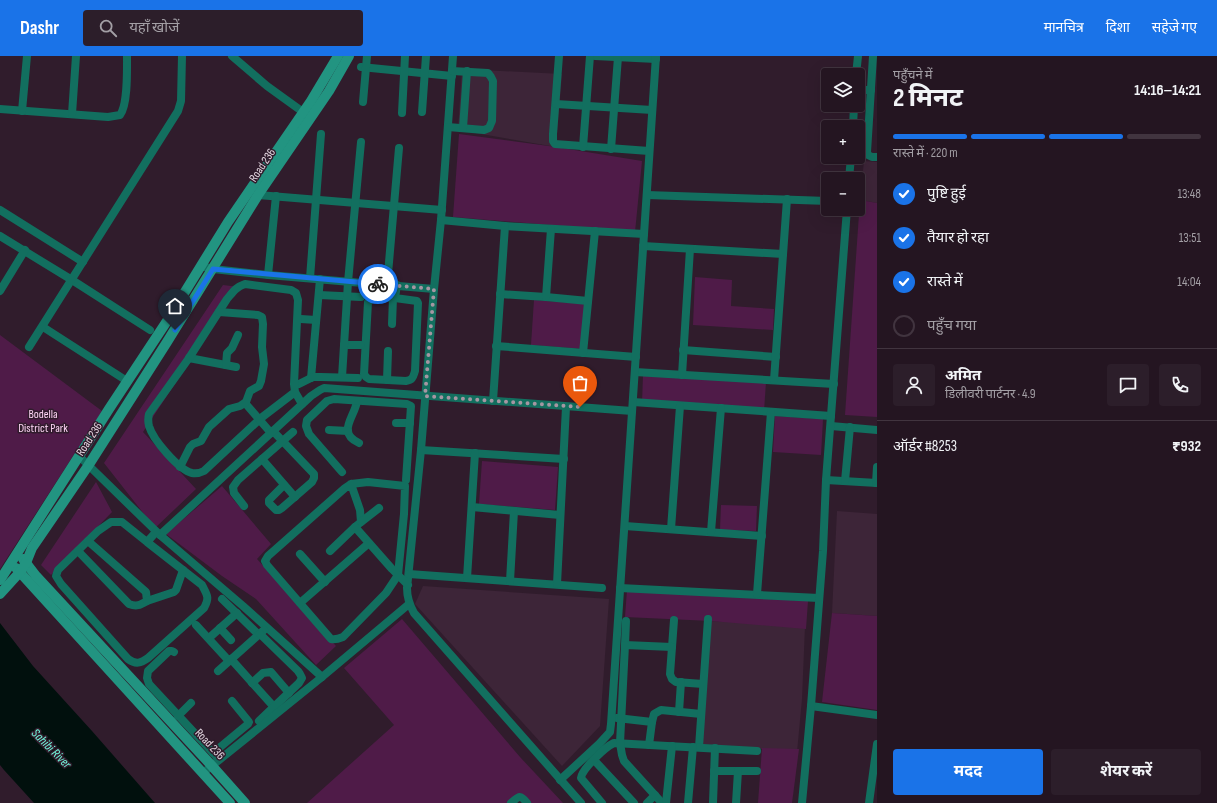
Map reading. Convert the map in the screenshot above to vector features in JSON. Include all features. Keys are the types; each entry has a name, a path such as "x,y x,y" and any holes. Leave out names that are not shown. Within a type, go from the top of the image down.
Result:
{"street":[{"path":"22,111 27,56"},
{"path":"72,114 76,56"},
{"path":"0,110 108,117 120,115 123,111 125,99 127,56"},
{"path":"29,347 43,327 178,110 181,101 182,56"},
{"path":"232,56 267,86 303,112"},
{"path":"0,580 167,321 228,222 311,101 338,56"},
{"name":"Road 236","path":"245,803 216,758 36,576 26,563 32,548 88,466 213,269 258,195 329,91 349,56"},
{"path":"363,102 363,67 367,56"},
{"path":"402,113 405,56"},
{"path":"422,112 426,56"},
{"path":"453,56 442,210 418,487 407,594 409,604 414,613 581,803"},
{"path":"559,56 553,141 555,144 561,146 650,151"},
{"path":"583,147 590,56"},
{"path":"560,780 599,744 611,728 656,57 595,56"},
{"path":"857,68 858,56"},
{"path":"873,56 875,70 871,90 873,115 867,152 868,155 877,158"},
{"path":"611,149 618,57"},
{"path":"363,67 425,74 452,74 468,71 488,73 492,77 493,81 492,122 489,128 484,130 448,127"},
{"path":"463,128 468,71"},
{"path":"865,90 871,90"},
{"path":"556,104 652,110"},
{"path":"310,278 321,134"},
{"path":"342,377 348,282 361,142"},
{"path":"387,285 399,148"},
{"path":"258,195 442,210"},
{"path":"647,195 821,201"},
{"path":"268,275 276,196"},
{"path":"774,380 787,200"},
{"path":"0,210 83,262"},
{"path":"802,803 823,551 826,480 847,216"},
{"path":"441,220 504,226 644,234"},
{"path":"493,401 504,226"},
{"path":"546,297 551,229"},
{"path":"583,353 595,231"},
{"path":"0,236 25,250 150,330"},
{"path":"643,246 783,254"},
{"path":"682,375 690,249"},
{"path":"0,291 25,250"},
{"path":"201,266 213,269 268,275 434,289"},
{"path":"240,286 241,272"},
{"path":"311,378 320,279"},
{"path":"302,404 297,388 293,378 298,300 296,293 291,290 245,284 234,290 189,358 149,414 148,420 149,427 156,440 180,467 192,473 198,474 204,471 259,420 297,388 311,378 358,378"},
{"path":"392,324 394,298 397,285"},
{"path":"500,294 588,301"},
{"path":"319,295 361,297"},
{"path":"375,297 394,298 417,301 418,303 415,371 413,378 411,380 369,379 364,374 368,302 375,297"},
{"path":"180,467 190,447 201,441 209,427 229,409 245,403 250,391 258,386 261,381 264,364 262,346 262,317 258,315 219,312"},
{"path":"301,319 316,320"},
{"path":"43,327 127,381"},
{"path":"226,365 227,353 232,348 238,334"},
{"path":"344,345 361,345"},
{"path":"496,346 636,357"},
{"path":"683,350 776,356"},
{"path":"387,380 388,351"},
{"path":"189,358 236,367"},
{"path":"635,372 834,384"},
{"path":"146,542 158,533 302,404 324,388 566,406 680,406 831,416"},
{"path":"356,390 356,408 348,428 348,432 352,440 359,443"},
{"path":"342,472 309,434 306,426 307,420 327,401 356,400 410,405 410,424 406,480 404,514 398,575 386,593 342,637 337,640 330,639 267,565 266,561 268,556 351,484 406,480 419,474"},
{"path":"245,403 259,420 314,474 312,482 279,510 276,510 269,503 269,500 284,485"},
{"path":"557,584 566,406"},
{"path":"671,529 680,406"},
{"path":"711,532 721,408"},
{"path":"757,594 771,412"},
{"path":"396,423 410,424"},
{"path":"830,426 877,430"},
{"path":"845,481 850,427"},
{"path":"329,430 348,432"},
{"path":"244,506 234,493 233,487 238,480 294,432"},
{"path":"421,450 564,459"},
{"path":"467,578 475,453"},
{"path":"79,456 158,533 322,678"},
{"path":"262,459 295,497"},
{"path":"826,480 876,483 877,468"},
{"path":"406,480 418,487"},
{"path":"351,484 360,510 358,525 369,543 408,585"},
{"path":"330,551 358,525 380,508"},
{"path":"472,508 560,515"},
{"path":"510,581 514,511"},
{"path":"111,522 122,522 146,542 202,585 207,594 208,601 204,608 141,663 132,662 128,659 61,584 56,576 58,570 88,541 111,522"},
{"path":"625,526 762,536"},
{"path":"88,541 146,592 147,601"},
{"path":"300,603 369,543"},
{"path":"78,551 129,604 134,606 140,606 147,601 174,592 183,570"},
{"path":"0,594 26,563 17,553"},
{"path":"300,554 325,582"},
{"path":"11,563 230,803"},
{"path":"409,574 602,588"},
{"path":"620,588 819,598"},
{"path":"222,599 300,674 302,678 299,683 259,721"},
{"path":"216,758 322,678 409,604"},
{"path":"209,638 237,613"},
{"path":"688,803 701,714 708,619"},
{"path":"626,620 620,743 622,757 662,803"},
{"path":"674,620 670,674 672,679 676,682 703,684"},
{"path":"196,625 274,707"},
{"path":"220,628 231,640"},
{"path":"218,671 267,628"},
{"path":"625,645 672,647"},
{"path":"174,652 169,651 148,671 147,678 149,684 216,758"},
{"path":"252,683 263,673 271,672 289,693"},
{"path":"679,712 681,682"},
{"path":"203,773 249,722 232,702"},
{"path":"178,716 191,703"},
{"path":"811,706 877,715"},
{"path":"649,745 654,714 661,710 701,714"},
{"path":"612,718 652,722"},
{"path":"602,803 581,778 583,771 609,745 614,743 757,751"},
{"path":"869,803 874,786 877,744"},
{"path":"666,803 672,746"},
{"path":"713,803 715,748"},
{"path":"594,760 634,803"},
{"path":"714,771 757,772"},
{"path":"736,803 738,771"},
{"path":"646,803 655,795"},
{"path":"511,803 518,797 522,798 527,803"}],"shaded area":[{"path":"462,69 562,74 556,147 458,130"},
{"path":"865,161 877,162 877,203 865,201 865,172 863,172"},
{"path":"837,511 877,514 877,616 832,613"},
{"path":"423,586 609,599 600,726 562,766 415,604"},
{"path":"711,621 805,626 802,699 797,752 701,744"}],"green space":[{"path":"459,134 556,147 642,161 635,232 453,217"},
{"path":"865,201 877,203 877,417 845,415 859,216 865,216"},
{"path":"695,277 732,280 731,306 774,309 773,330 693,325"},
{"path":"223,285 239,287 143,432 196,489 155,528 104,463"},
{"path":"534,300 587,304 584,349 531,345"},
{"name":"Bodella District Park","path":"0,335 102,411 0,569"},
{"path":"643,375 766,382 764,411 642,404"},
{"path":"775,416 823,419 821,455 773,452"},
{"path":"482,461 558,467 555,510 479,504"},
{"path":"96,482 112,512 51,575 41,565"},
{"path":"222,486 271,544 257,559 336,646 316,665 256,599 222,576 166,534"},
{"path":"721,505 757,506 756,531 720,530"},
{"path":"627,590 808,601 806,629 711,621 625,617"},
{"path":"832,613 877,616 877,710 822,702"},
{"path":"402,619 520,757 563,803 529,803 521,793 510,803 307,803 394,725 344,668"},
{"path":"762,748 799,749 792,803 758,803"}],"water":[{"name":"Sahibi River","path":"0,623 33,666 155,803 34,803 4,770 0,765"}],"way so far":[{"path":"378,284 434,289 425,396 580,407"}],"route":[{"path":"175,330 213,269 378,284"}]}
